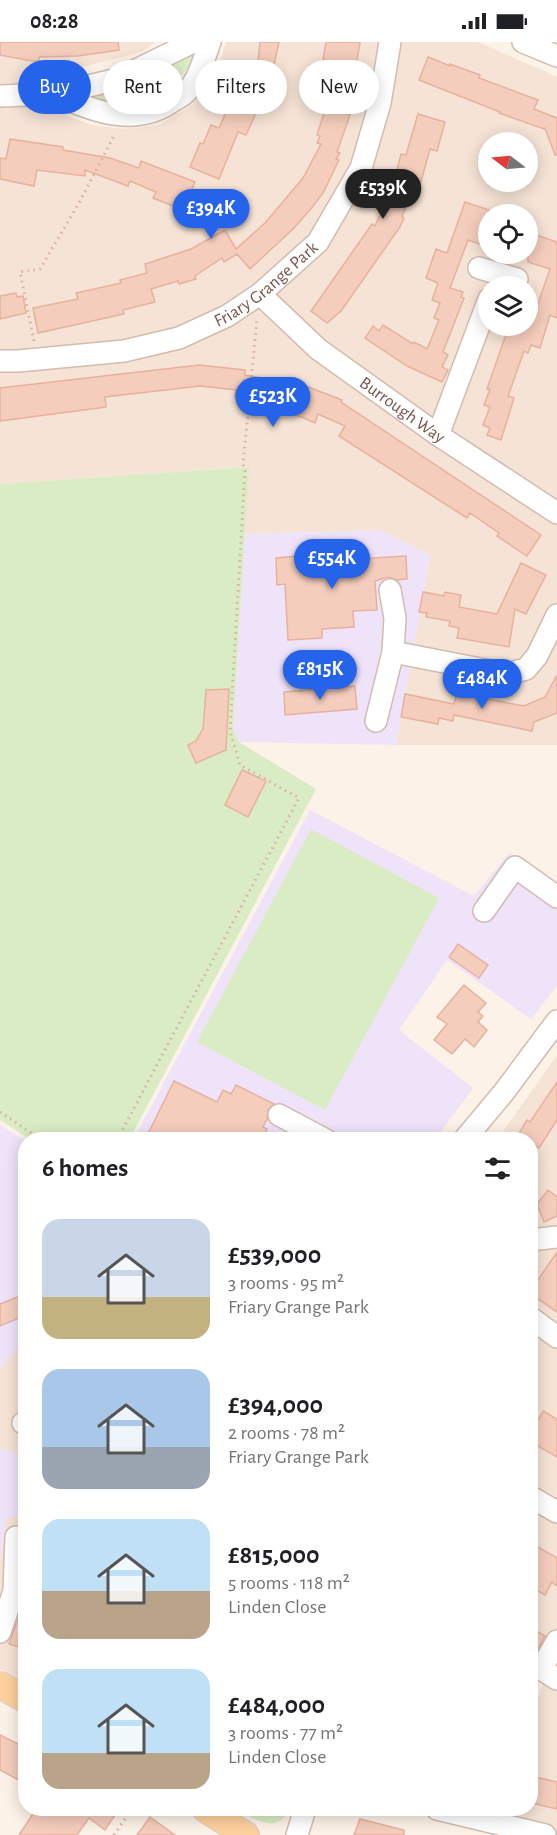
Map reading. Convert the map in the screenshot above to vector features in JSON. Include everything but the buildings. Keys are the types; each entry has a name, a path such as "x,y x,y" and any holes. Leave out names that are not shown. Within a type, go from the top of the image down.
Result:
{"main road":[{"path":"0,1685 18,1695"},
{"path":"216,1816 245,1835"}],"street":[{"path":"91,85 118,79 167,47 193,42"},
{"path":"91,110 124,116 140,115 161,109 186,92 199,71 210,42"},
{"name":"Friary Grange Park","path":"0,361 38,360 124,351 179,338 227,316 260,294 318,242 361,168 380,103 390,42"},
{"path":"523,42 557,56"},
{"path":"0,96 18,95"},
{"name":"Burrough Way","path":"260,294 318,349 438,435 557,513"},
{"path":"438,435 478,328"},
{"path":"376,721 401,654 390,590"},
{"path":"401,654 506,674 526,669 537,656 557,615"},
{"path":"483,911 515,867 557,897"},
{"path":"471,1132 555,1027"},
{"path":"279,1114 312,1132"},
{"path":"538,1239 557,1237"},
{"path":"538,1323 557,1337"},
{"path":"538,1501 557,1512"},
{"path":"0,1632 14,1592 16,1537"},
{"path":"543,1671 557,1641"},
{"path":"297,1835 302,1816"},
{"path":"466,1816 545,1835"}],"path":[{"path":"38,360 20,272 40,269 79,203 124,116"},
{"path":"121,1132 299,798 240,765 230,731 246,471 243,464 260,294"},
{"path":"0,1112 30,1132"},
{"path":"114,1835 127,1816"}],"shaded area":[{"path":"0,42 156,42 142,52 91,65 91,60 18,60 18,114 63,114 92,125 123,129 159,125 177,114 183,114 183,110 195,101 195,114 287,114 287,60 220,60 226,42 478,42 557,77 557,745 396,745 430,555 380,530 245,534 248,467 0,484"},
{"path":"380,530 430,555 396,745 239,742 233,730 245,534"},
{"path":"310,810 474,896 509,853 557,885 557,986 531,1019 447,960 399,1030 473,1088 441,1132 137,1132"},
{"path":"557,1055 557,1835 503,1835 510,1816 538,1816 538,1698 552,1662 538,1655 538,1132 503,1132"},
{"path":"0,1125 18,1136 18,1347 0,1369"},
{"path":"18,1347 18,1455 0,1449 0,1369"},
{"path":"0,1449 18,1455 18,1517 7,1518 0,1561"},
{"path":"7,1517 18,1517 18,1681 0,1669 0,1561"}],"green space":[{"path":"190,52 196,55 183,73 183,60 176,60"},
{"path":"103,94 103,103 97,103 96,97"},
{"path":"249,467 233,729 239,742 316,789 133,1132 19,1132 0,1120 0,484"},
{"path":"311,829 439,898 325,1110 197,1042"},
{"path":"250,1816 285,1816 278,1822 259,1821"}]}
